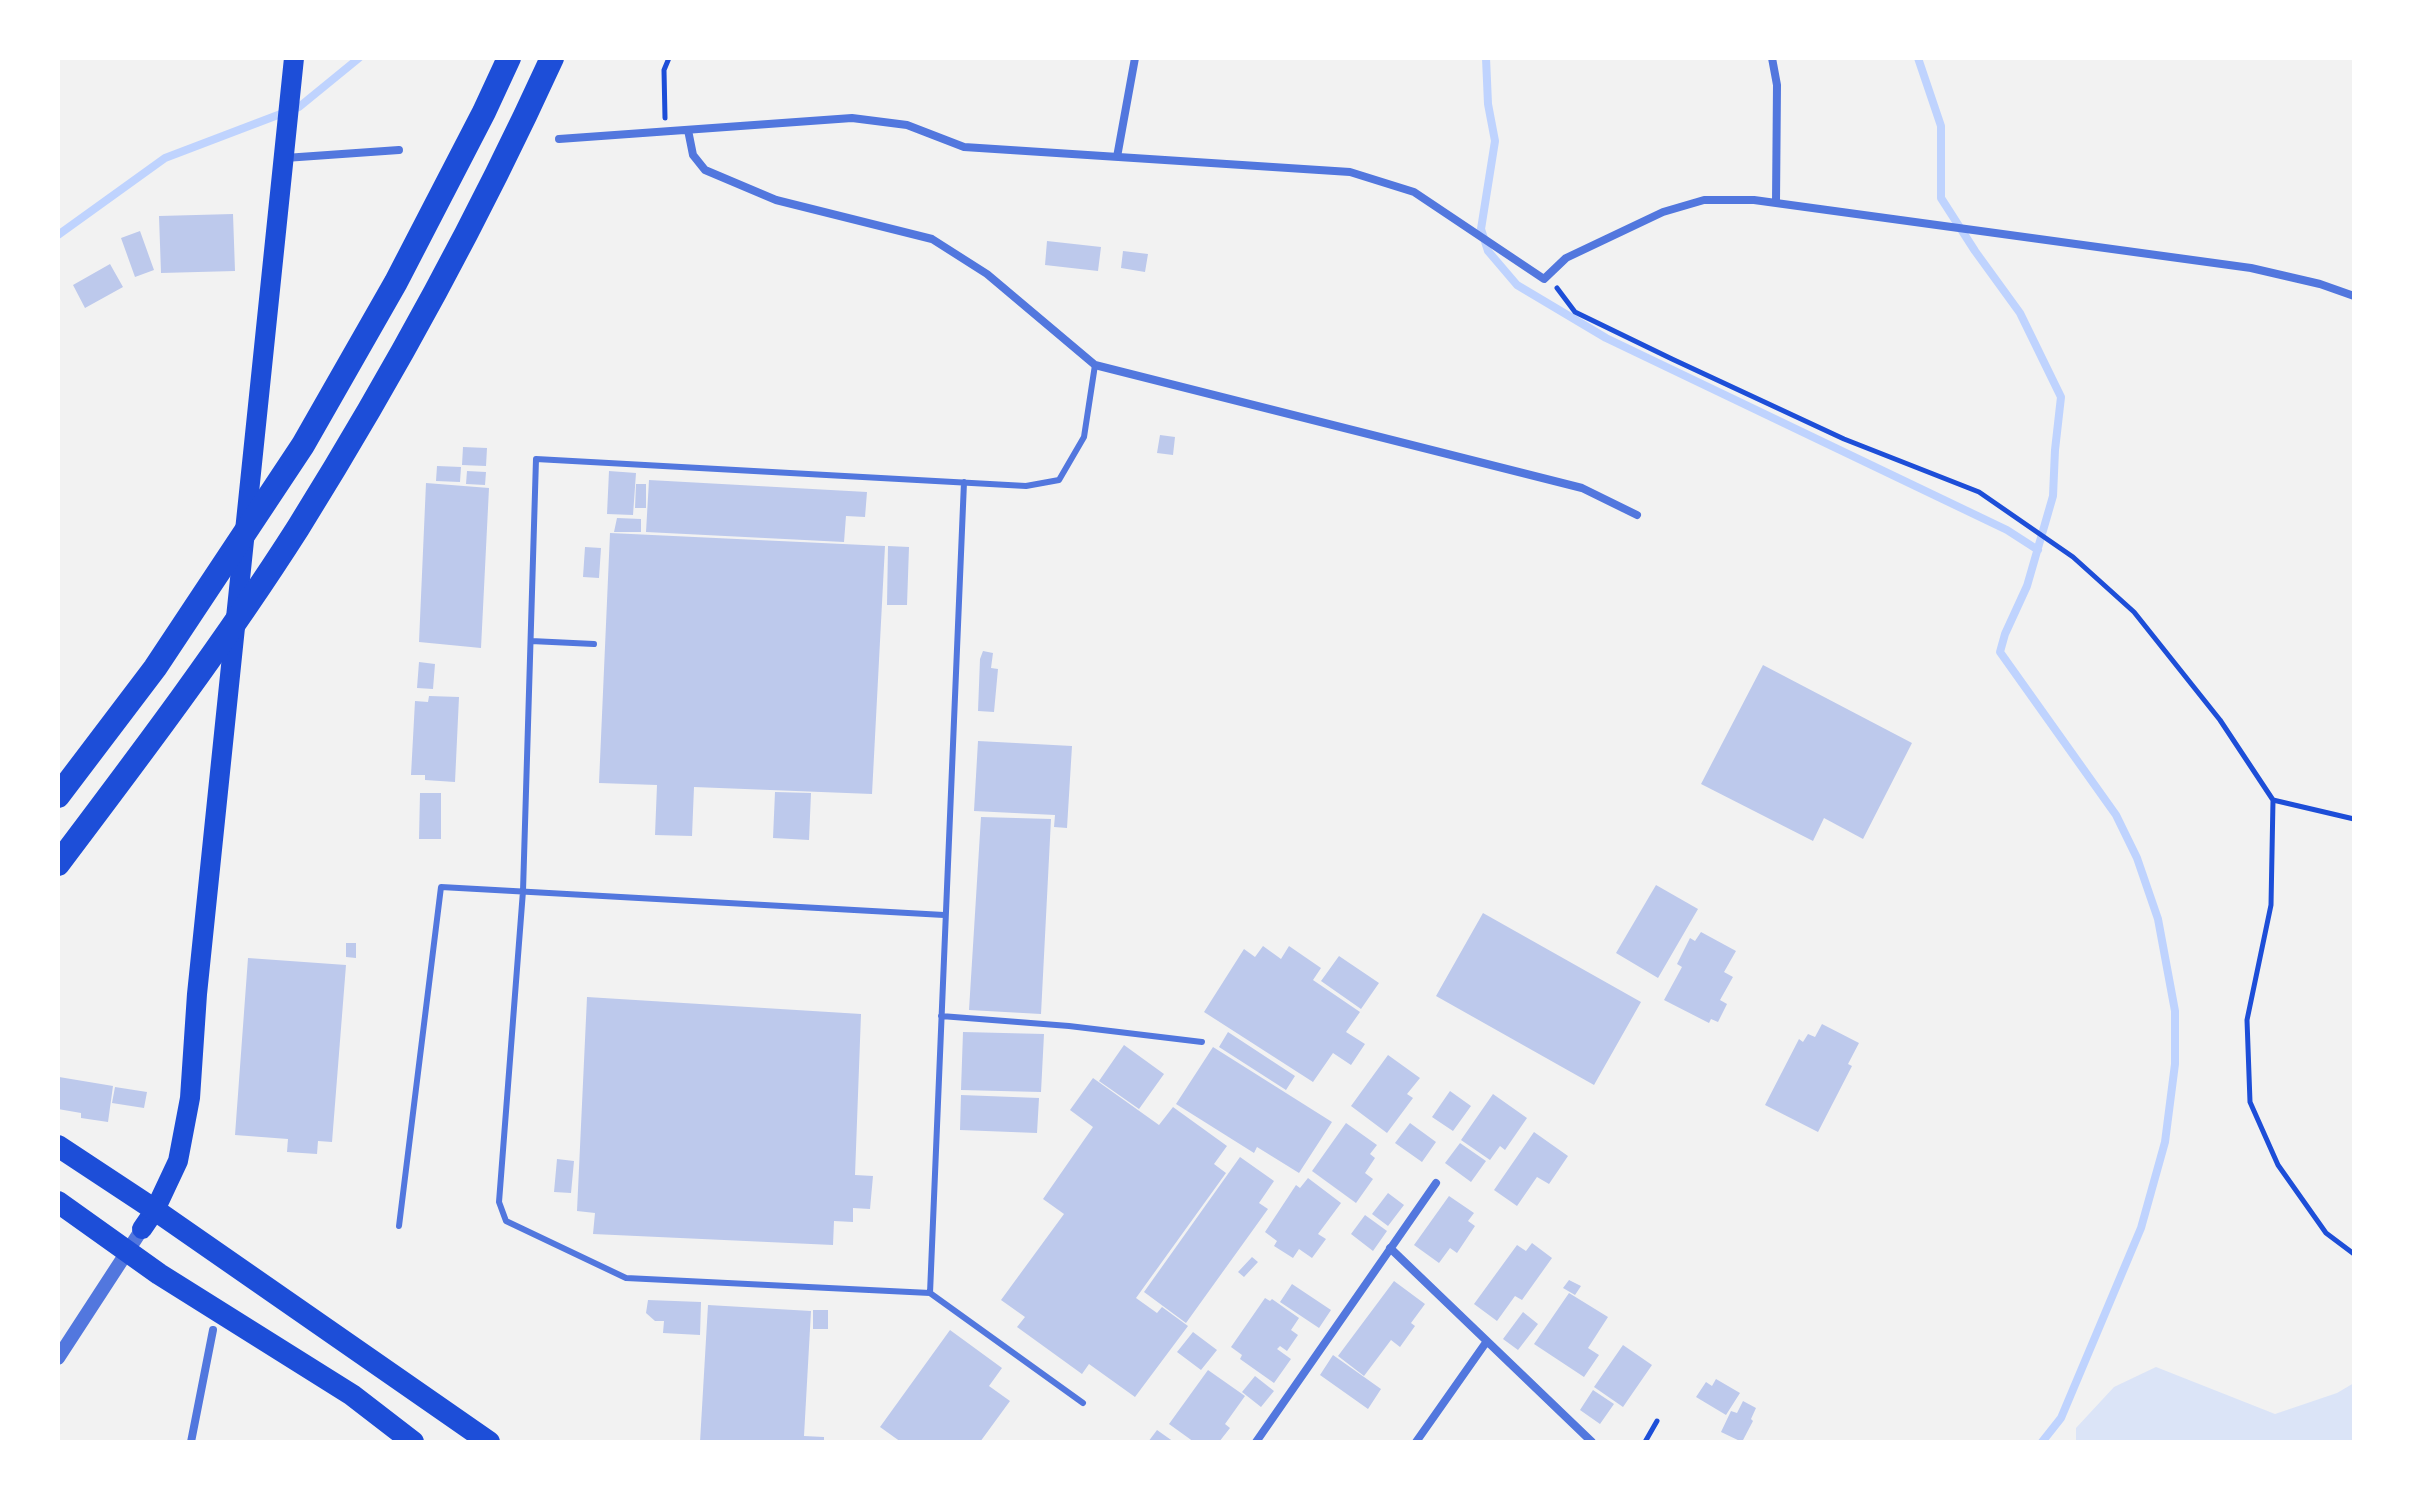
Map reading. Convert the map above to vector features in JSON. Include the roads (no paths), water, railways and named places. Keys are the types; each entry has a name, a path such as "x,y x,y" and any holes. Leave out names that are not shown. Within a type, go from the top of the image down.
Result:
{"highway":[{"path":"58,796 155,668 303,445 396,282 509,58"},
{"path":"58,864 178,704 296,530 434,298 552,58"},
{"path":"58,1146 489,1442"},
{"path":"58,1202 220,1314 352,1395 413,1442"}],"main road":[{"path":"142,1229 155,1210 178,1161 190,1098 197,994 294,58"}],"street":[{"path":"1117,157 1135,58"},
{"path":"1772,58 1777,85 1776,202"},
{"path":"559,139 852,118 907,125 964,147 1350,172 1414,192 1544,279 1566,258 1663,212 1704,200 1776,202 2251,268 2320,284 2354,296"},
{"path":"688,130 693,155 705,170 776,200 932,239 987,274 1095,365 1582,488 1637,515"},
{"path":"284,158 399,150"},
{"path":"1256,1442 1436,1183"},
{"path":"58,1358 142,1229"},
{"path":"1390,1248 1592,1442"},
{"path":"191,1442 213,1330"},
{"path":"1416,1442 1487,1341"}],"lane":[{"path":"1083,1403 930,1293 626,1278 506,1221 499,1202 523,891 536,459 1026,486 1059,480 1084,437 1095,365"},
{"path":"930,1293 964,482"},
{"path":"531,641 594,644"},
{"path":"399,1226 441,887 944,915"},
{"path":"941,1016 1069,1026 1202,1042"}],"waterway":[{"path":"58,235 165,158 299,107 359,58"},
{"path":"1486,58 1488,104 1495,141 1481,229 1488,251 1517,285 1606,338 2007,530 2038,550"},
{"path":"1918,58 1941,126 1941,198 2020,313 2061,397 2053,496 2027,586 2000,652 2116,815 2137,858 2158,919 2175,1011 2175,1064 2165,1142 2141,1228 2061,1418 2042,1442"}]}
